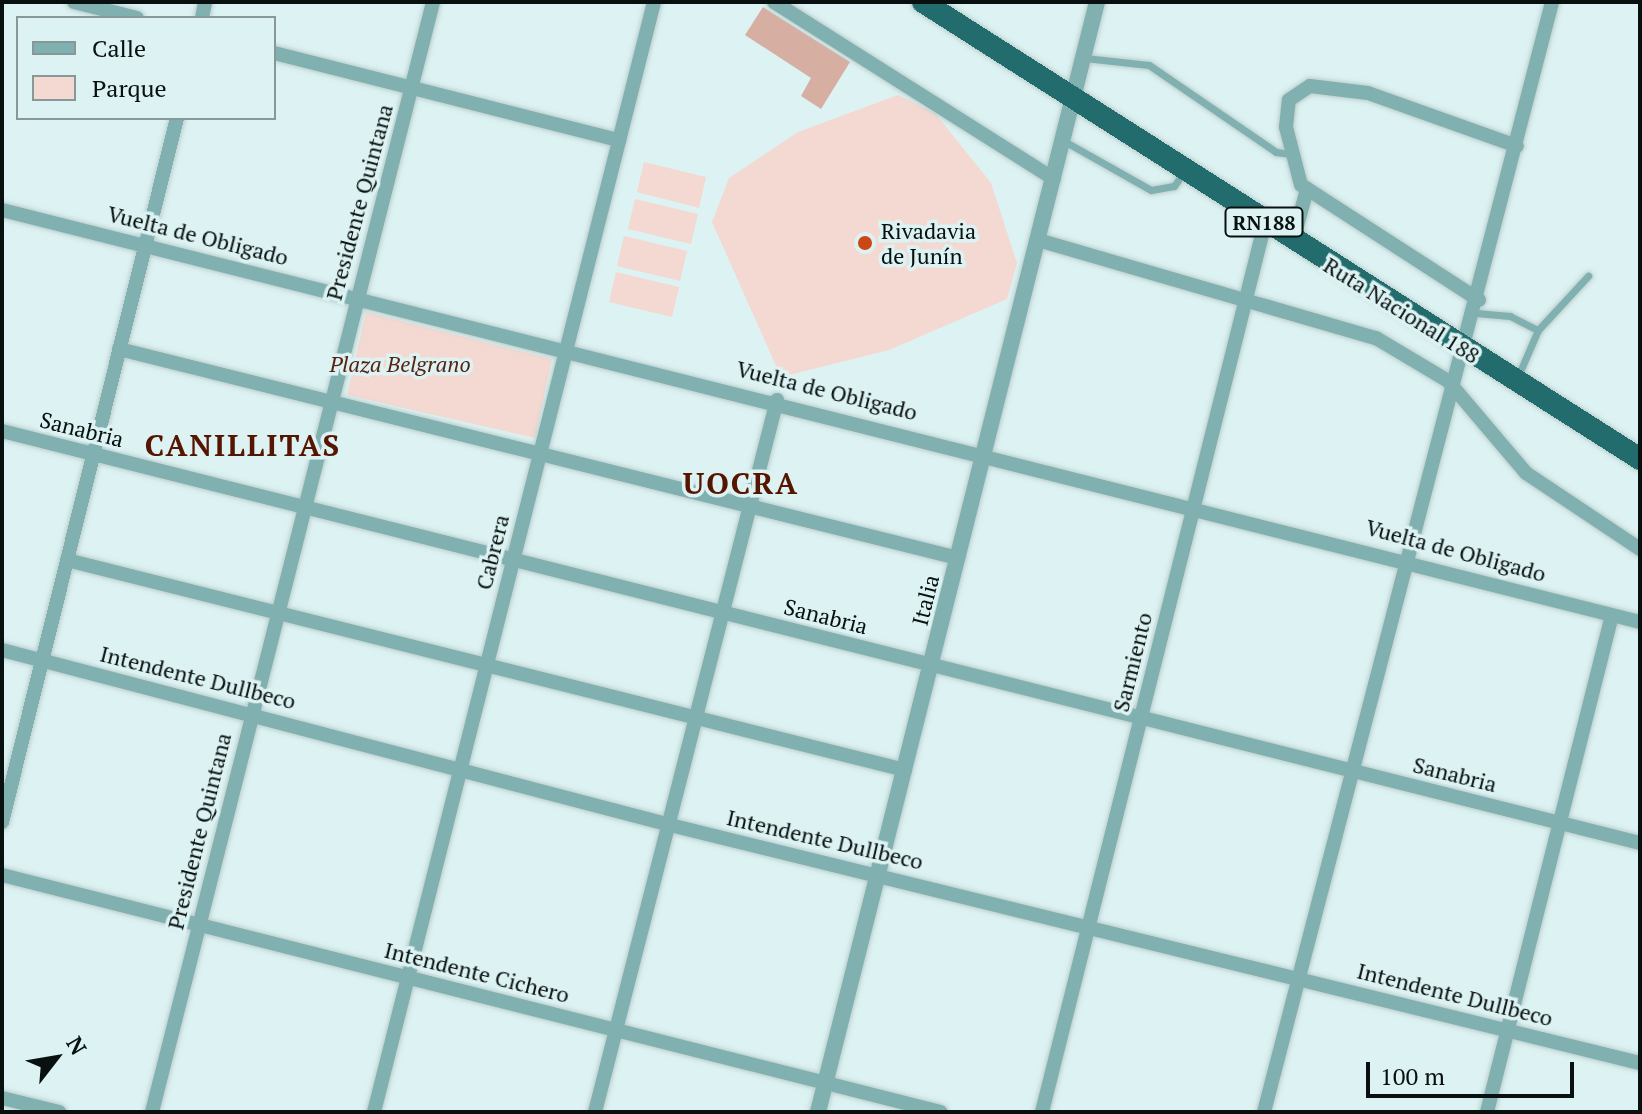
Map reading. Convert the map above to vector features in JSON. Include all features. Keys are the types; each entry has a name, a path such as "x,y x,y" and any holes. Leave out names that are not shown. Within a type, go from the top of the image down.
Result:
{"highway":[{"name":"Ruta Nacional 188","path":"923,2 1293,241 1640,459"}],"street":[{"path":"74,2 129,16"},
{"name":"Presidente Quintana","path":"152,1112 433,2"},
{"name":"Cabrera","path":"374,1112 654,2"},
{"path":"774,2 1054,179"},
{"name":"Italia","path":"818,1112 1097,2"},
{"path":"1264,1112 1457,345 1477,306 1552,2"},
{"path":"276,53 619,140"},
{"path":"1477,306 1427,260 1307,189 1291,154 1289,100 1310,86 1368,93 1517,146"},
{"path":"2,822 176,120"},
{"path":"1293,241 1307,189"},
{"name":"Vuelta de Obligado","path":"2,210 985,452 1403,558 1640,622"},
{"name":"Sarmiento","path":"1042,1112 1265,223"},
{"path":"1038,240 1245,297 1376,338 1448,381 1526,473 1640,549"},
{"path":"119,349 958,558"},
{"path":"595,1112 666,824 777,400"},
{"name":"Sanabria","path":"2,431 1640,843"},
{"path":"67,560 905,770"},
{"path":"1487,1112 1612,615"},
{"name":"Intendente Dullbeco","path":"2,650 251,712 666,824 1090,925 1640,1063"},
{"name":"Intendente Cichero","path":"2,875 941,1112"},
{"path":"2,1098 59,1112"}],"lane":[{"path":"1083,58 1149,65 1276,152 1291,154"},
{"path":"1062,140 1151,190 1174,186 1185,171"},
{"path":"1516,381 1538,330 1588,276"},
{"path":"1477,306 1510,316 1538,330"}],"green space":[{"name":"Rivadavia de Junín","path":"898,95 935,113 991,183 1017,263 1007,299 889,350 781,377 712,222 729,178 798,132"},
{"path":"644,162 706,177 699,208 637,192"},
{"path":"635,199 698,214 691,244 628,229"},
{"path":"624,236 687,251 680,281 617,266"},
{"path":"616,272 679,287 672,317 609,302"},
{"name":"Plaza Belgrano","path":"366,312 552,359 535,438 347,395"}],"shaded area":[{"path":"763,7 850,62 821,109 801,96 811,78 745,35"}],"place":[{"name":"Rivadavia de Junín","path":"865,243"}],"district":[{"name":"CANILLITAS","path":"243,445"},
{"name":"UOCRA","path":"741,483"}]}
